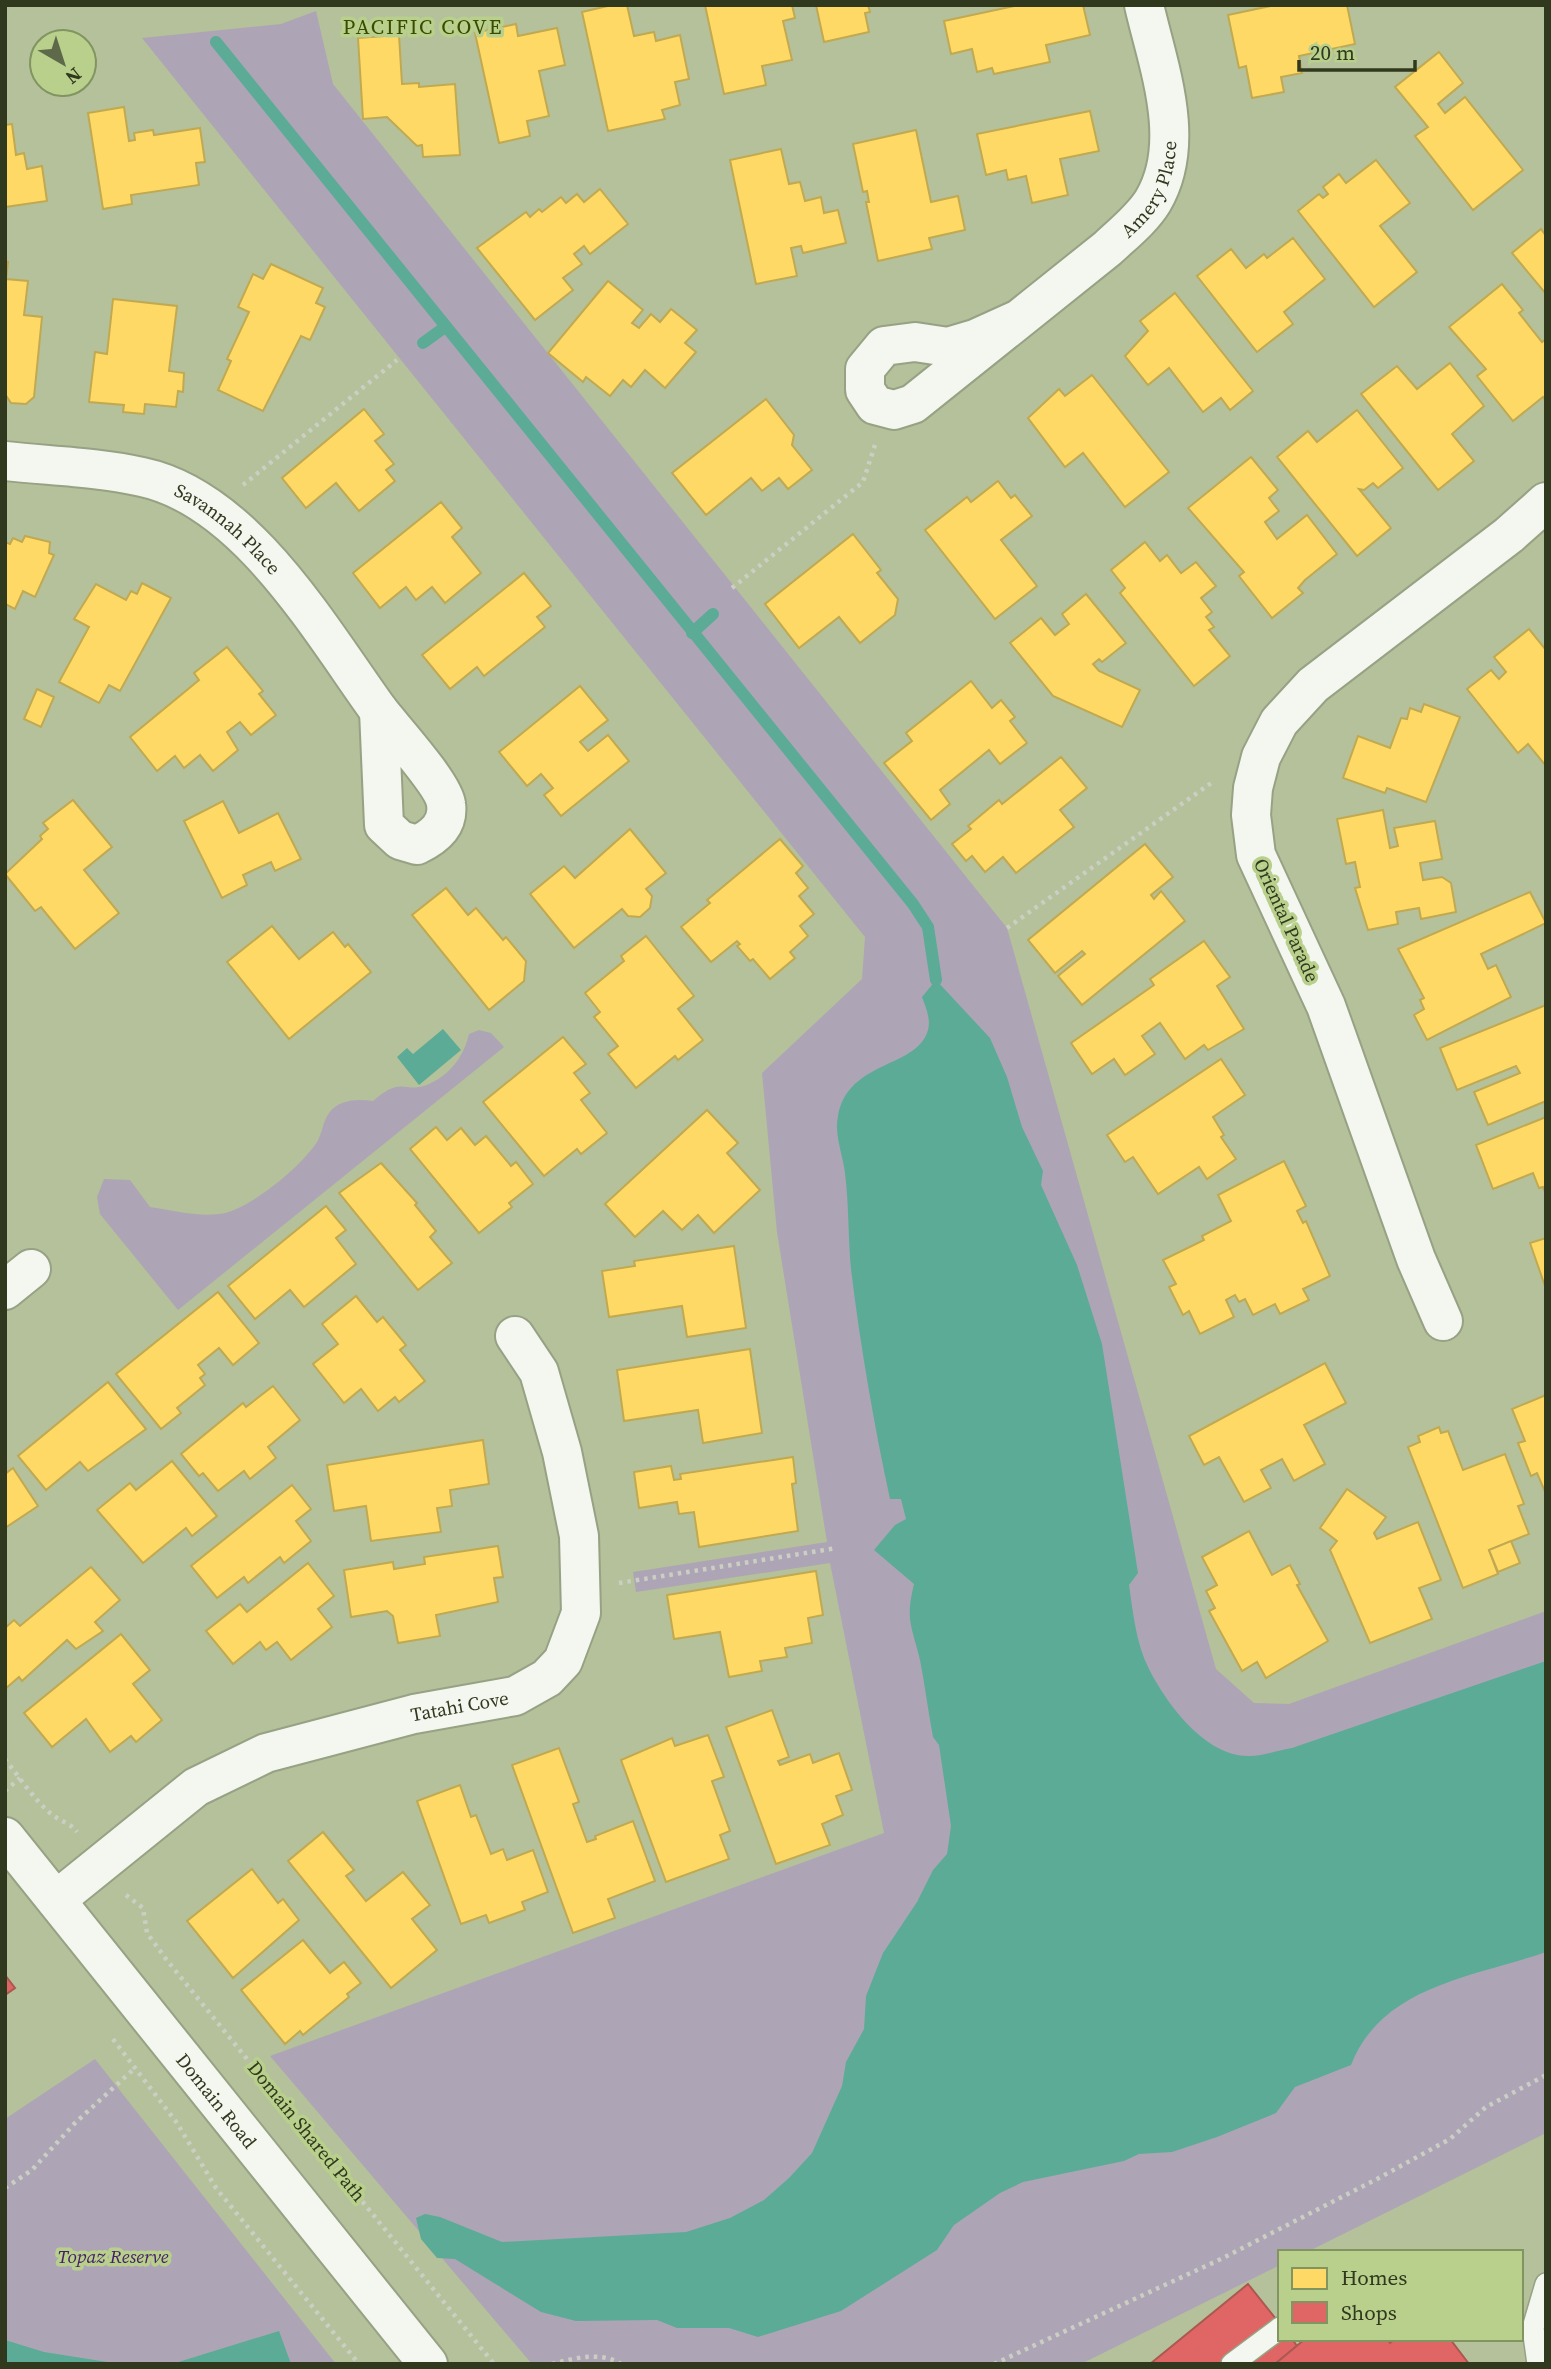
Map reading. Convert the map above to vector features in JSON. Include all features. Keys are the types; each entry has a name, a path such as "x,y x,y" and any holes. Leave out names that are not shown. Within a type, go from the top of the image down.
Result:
{"street":[{"name":"Amery Place","path":"1017,320 948,348 915,342 884,346 865,369 865,390 875,405 894,410 913,404 1017,320 1136,222 1163,181 1170,127 1144,5"},
{"name":"Savannah Place","path":"5,461 143,477 176,488 214,512 244,538 285,582 379,711"},
{"name":"Oriental Parade","path":"1443,1321 1416,1259 1326,1006 1256,855 1251,816 1253,788 1261,757 1279,722 1313,685 1509,535 1546,502"},
{"name":"Tatahi Cove","path":"56,1900 196,1787 266,1753 414,1714 514,1696 547,1678 563,1661 581,1613 579,1536 562,1452 539,1372 515,1336"},
{"name":"Domain Road","path":"5,1838 428,2364"}],"lane":[{"path":"1538,2364 1533,2328 1546,2284"},
{"path":"1232,2364 1278,2330"}],"path":[{"path":"214,512 227,498 397,360"},
{"path":"732,588 863,482 887,408"},
{"path":"1007,928 1243,761 1261,757"},
{"path":"580,1589 836,1548"},
{"path":"5,1759 47,1811 72,1825 78,1833"},
{"path":"5,1791 20,1778"},
{"name":"Domain Shared Path","path":"128,1898 143,1908 146,1933 166,1959 494,2364"},
{"path":"110,2036 177,2123 216,2188 359,2364"},
{"path":"5,2188 32,2170 75,2123 135,2067"},
{"path":"994,2364 1221,2259 1377,2179 1450,2139 1486,2107 1546,2075"},
{"path":"552,2364 583,2357 613,2359 621,2364"}],"green space":[{"path":"316,11 333,84 1007,928 1216,1669 1254,1703 1289,1704 1546,1611 1546,2133 1311,2250 1278,2250 1278,2266 1081,2364 532,2364 270,2056 884,1833 830,1563 636,1592 633,1572 827,1542 777,1232 762,1073 862,979 865,937 142,38 281,24"},
{"path":"479,1030 491,1033 504,1047 178,1310 100,1214 97,1197 104,1179 130,1180 150,1207 211,1215 244,1205 273,1186 299,1163 317,1142 333,1108 349,1101 373,1101 391,1088 421,1087 437,1080 455,1064 464,1050 469,1034"},
{"name":"Topaz Reserve","path":"95,2059 336,2364 5,2364 5,2119"}],"water":[{"path":"936,980 990,1038 1007,1077 1022,1127 1043,1171 1041,1185 1077,1265 1102,1344 1138,1573 1129,1585 1138,1639 1149,1669 1166,1698 1189,1726 1218,1748 1233,1754 1255,1756 1292,1748 1546,1661 1546,1952 1461,1978 1408,2001 1385,2017 1365,2038 1351,2065 1295,2087 1276,2113 1172,2152 1139,2154 1124,2161 1023,2182 1000,2193 954,2225 937,2250 841,2311 758,2337 729,2328 677,2328 657,2320 576,2321 541,2312 455,2259 437,2258 421,2239 416,2218 425,2214 440,2217 502,2242 686,2232 730,2218 764,2200 812,2153 842,2086 846,2062 864,2029 866,1996 883,1953 917,1902 933,1870 947,1854 951,1826 939,1745 933,1737 911,1623 910,1607 914,1584 874,1550 895,1525 906,1519 901,1499 890,1499 873,1413 851,1269 846,1185 837,1130 844,1098 854,1085 920,1044 929,1024 922,997"},
{"path":"443,1029 461,1050 419,1085 397,1057 407,1048 413,1054"},
{"path":"279,2331 291,2364 172,2364"},
{"path":"5,2340 44,2352 120,2364 5,2364"}],"building: Homes":[{"path":"612,5 627,5 634,36 654,32 656,41 680,35 689,79 675,82 680,105 662,110 665,119 608,131 582,12"},
{"path":"705,5 792,5 795,18 783,21 792,60 762,66 766,85 724,94"},
{"path":"816,5 868,5 870,12 865,13 869,32 824,42"},
{"path":"1019,5 1083,5 1090,35 1046,45 1050,62 994,74 992,68 977,72 972,49 951,54 944,21"},
{"path":"1275,5 1347,5 1355,44 1299,56 1302,73 1281,77 1284,92 1252,98 1246,66 1239,68 1228,15"},
{"path":"516,24 518,36 557,28 565,65 539,71 549,116 527,121 530,136 499,143 475,33"},
{"path":"399,35 402,84 419,83 419,87 455,84 460,155 423,157 422,145 417,146 387,117 363,119 358,38"},
{"path":"1439,52 1463,83 1438,104 1445,113 1465,97 1523,170 1473,210 1415,136 1428,127 1395,87"},
{"path":"124,107 129,141 135,140 134,133 153,130 154,135 200,128 205,162 196,163 199,185 131,195 132,204 103,209 88,113"},
{"path":"1090,111 1099,151 1060,159 1068,195 1032,203 1026,176 1008,180 1006,170 986,175 977,134"},
{"path":"12,124 16,155 24,153 27,169 42,166 47,201 5,207 5,125"},
{"path":"916,130 931,202 958,196 965,230 929,238 932,249 878,261 866,202 869,202 867,191 863,192 853,144"},
{"path":"781,149 789,184 800,182 805,201 821,197 824,213 838,210 846,243 803,253 801,246 791,248 797,276 756,284 730,160"},
{"path":"1376,160 1410,203 1380,226 1417,272 1374,307 1298,211 1319,194 1323,198 1328,194 1323,187 1339,174 1346,183"},
{"path":"600,189 628,224 590,254 584,246 574,254 582,264 563,278 573,290 535,320 477,248 526,212 530,217 539,209 542,212 561,197 566,203 577,194 584,202"},
{"path":"1541,229 1546,236 1546,294 1512,253"},
{"path":"1293,238 1325,279 1284,312 1293,324 1257,352 1197,276 1231,249 1246,268 1264,254 1267,258"},
{"path":"5,261 8,262 6,279 28,281 24,315 42,317 34,397 26,404 11,403 5,394"},
{"path":"271,264 323,288 316,303 325,307 310,340 301,336 263,411 218,390 231,361 227,359 249,312 238,307 253,274 263,279"},
{"path":"608,281 643,310 632,323 639,328 651,314 660,322 671,309 697,330 685,343 696,352 665,388 645,370 631,387 623,380 610,396 586,377 583,382 548,353"},
{"path":"1502,284 1523,310 1519,313 1542,342 1546,339 1546,401 1543,397 1513,421 1477,376 1486,369 1449,327"},
{"path":"1175,293 1253,391 1230,410 1221,398 1203,412 1169,368 1148,385 1125,356 1148,331 1140,321"},
{"path":"113,299 177,306 169,371 184,373 183,392 178,391 176,407 145,404 144,414 123,412 124,405 89,402 95,352 107,354"},
{"path":"1450,363 1484,406 1452,434 1474,461 1438,490 1361,394 1397,366 1417,389"},
{"path":"1092,375 1169,472 1125,507 1083,453 1065,467 1028,418 1059,389 1065,396"},
{"path":"766,399 794,435 792,445 812,470 788,489 779,478 762,491 751,478 706,515 672,473"},
{"path":"364,409 384,434 375,441 394,464 386,470 395,481 359,511 336,483 306,508 282,478"},
{"path":"1357,410 1403,468 1378,488 1373,483 1364,490 1359,489 1391,528 1357,556 1277,457 1308,431 1317,442"},
{"path":"1251,457 1278,490 1269,498 1279,511 1265,522 1277,539 1307,515 1337,554 1298,588 1303,593 1272,618 1239,576 1244,572 1188,508"},
{"path":"998,481 1011,498 1015,495 1032,516 1001,540 1037,586 995,619 925,530 967,497 971,502"},
{"path":"441,502 462,528 452,537 481,573 445,603 432,587 416,600 406,587 380,608 353,573"},
{"path":"853,534 881,570 877,573 898,599 895,615 860,643 839,617 799,648 765,604"},
{"path":"25,536 50,542 49,553 54,555 35,597 23,591 15,609 5,604 5,542 10,544 13,538 22,542"},
{"path":"1145,542 1160,561 1167,555 1181,573 1196,562 1216,586 1201,598 1212,612 1206,617 1214,627 1209,630 1230,656 1194,686 1120,593 1125,588 1111,570"},
{"path":"524,573 551,606 537,617 545,627 484,676 477,667 450,689 422,655"},
{"path":"142,583 171,598 120,691 109,685 99,703 59,682 89,627 74,619 96,584 126,600 131,591 137,594"},
{"path":"1086,594 1126,643 1102,662 1099,659 1093,664 1099,671 1140,690 1122,727 1053,696 1010,643 1041,618 1055,635 1069,624 1062,614"},
{"path":"1529,629 1546,650 1546,766 1528,744 1518,753 1467,689 1491,670 1499,679 1506,672 1494,657"},
{"path":"227,647 263,691 259,694 276,715 251,735 240,722 227,732 238,750 213,771 200,755 184,768 175,756 157,771 130,737 199,680 194,673"},
{"path":"971,681 992,708 1001,700 1015,717 1010,721 1027,743 1000,764 989,750 940,790 950,804 931,820 884,763 912,741 906,733"},
{"path":"580,686 608,720 580,742 588,751 608,735 629,761 561,816 544,795 553,788 541,774 527,786 499,752"},
{"path":"37,689 54,697 41,727 24,719"},
{"path":"1424,704 1460,717 1426,802 1387,788 1385,793 1343,778 1358,736 1390,748 1401,718 1407,719 1410,708 1421,712"},
{"path":"1061,757 1087,788 1060,810 1074,827 1016,873 1003,857 985,872 972,856 966,861 952,844 971,829 968,826 999,800 1002,804"},
{"path":"73,800 112,847 84,870 119,913 75,949 41,907 35,911 5,874 42,839 40,836 48,829 43,823"},
{"path":"223,801 239,833 278,813 301,859 275,871 271,862 243,875 247,885 222,898 184,821"},
{"path":"1383,810 1390,848 1398,846 1394,828 1435,821 1442,859 1420,863 1423,880 1442,877 1451,883 1456,912 1421,919 1419,908 1396,912 1398,924 1368,930 1355,888 1360,887 1355,862 1346,864 1337,819"},
{"path":"630,829 666,873 646,889 652,896 650,908 640,917 628,916 622,909 574,948 530,894 564,866 575,878"},
{"path":"780,839 803,866 796,873 808,888 799,896 814,914 800,926 808,936 790,952 795,958 770,979 753,959 750,961 737,946 740,944 737,941 711,962 681,927 710,903 707,900"},
{"path":"1145,844 1173,877 1151,895 1154,899 1161,891 1185,921 1082,1005 1058,976 1085,954 1082,951 1055,973 1028,940"},
{"path":"446,888 468,915 476,908 503,940 506,937 526,961 524,981 489,1010 412,915"},
{"path":"1530,892 1546,923 1481,954 1488,969 1496,965 1511,997 1427,1040 1414,1015 1424,1009 1420,1000 1424,998 1398,949"},
{"path":"272,926 299,959 333,932 345,947 348,944 371,972 289,1039 227,962"},
{"path":"646,936 694,996 678,1009 703,1040 678,1060 675,1056 636,1088 608,1054 618,1046 594,1017 600,1012 585,993 624,961 621,956"},
{"path":"1204,941 1230,977 1217,986 1244,1029 1208,1050 1204,1045 1185,1059 1160,1023 1142,1036 1155,1054 1125,1075 1114,1059 1092,1074 1071,1043 1154,985 1150,979"},
{"path":"1546,1005 1546,1101 1488,1125 1474,1092 1520,1073 1516,1066 1457,1090 1440,1048"},
{"path":"563,1037 586,1064 574,1073 590,1093 581,1100 607,1133 581,1154 577,1149 544,1176 483,1102"},
{"path":"1221,1059 1245,1095 1213,1117 1224,1135 1221,1137 1236,1159 1207,1179 1199,1167 1158,1194 1133,1157 1125,1162 1107,1135"},
{"path":"707,1110 738,1143 727,1153 760,1190 714,1233 698,1215 682,1230 663,1211 635,1237 605,1204"},
{"path":"1546,1117 1546,1194 1543,1187 1539,1188 1533,1173 1493,1189 1476,1145"},
{"path":"436,1127 447,1140 461,1128 475,1145 486,1136 511,1166 516,1162 533,1184 509,1203 512,1207 479,1233 410,1149"},
{"path":"1284,1161 1306,1206 1297,1211 1303,1223 1306,1221 1330,1276 1303,1289 1309,1300 1280,1314 1275,1304 1253,1315 1245,1299 1239,1302 1235,1295 1226,1300 1234,1317 1200,1334 1189,1311 1183,1315 1169,1287 1176,1284 1163,1260 1204,1240 1202,1236 1231,1221 1218,1195"},
{"path":"381,1163 417,1203 415,1205 436,1231 430,1237 452,1263 418,1290 339,1193"},
{"path":"326,1206 346,1230 336,1238 356,1264 304,1307 290,1290 255,1319 228,1286"},
{"path":"1546,1238 1546,1285 1545,1286 1530,1243"},
{"path":"734,1246 746,1328 687,1337 682,1306 609,1317 602,1271 635,1266 634,1261"},
{"path":"218,1292 259,1343 233,1365 219,1348 198,1365 205,1374 200,1378 205,1385 177,1408 181,1413 161,1429 116,1374"},
{"path":"356,1296 377,1322 383,1317 406,1345 400,1350 425,1381 399,1402 395,1397 378,1411 361,1389 344,1403 313,1364 338,1344 322,1324"},
{"path":"750,1349 762,1433 703,1443 698,1410 624,1421 617,1370"},
{"path":"1325,1363 1346,1403 1304,1425 1325,1464 1294,1481 1282,1459 1261,1470 1271,1488 1244,1502 1219,1457 1204,1465 1189,1436"},
{"path":"108,1382 146,1429 88,1471 80,1462 46,1490 18,1456"},
{"path":"273,1386 300,1420 268,1447 276,1458 250,1479 244,1471 218,1491 203,1473 199,1476 181,1454 243,1403 246,1407"},
{"path":"1546,1395 1546,1494 1537,1473 1531,1476 1518,1443 1525,1441 1512,1409"},
{"path":"1439,1427 1441,1433 1448,1431 1463,1470 1505,1454 1524,1504 1518,1506 1529,1534 1489,1550 1498,1574 1463,1588 1408,1447 1420,1442 1418,1436"},
{"path":"483,1440 489,1484 450,1490 452,1506 437,1508 441,1532 371,1541 366,1506 334,1511 327,1465"},
{"path":"793,1457 796,1483 792,1484 798,1531 699,1547 694,1512 679,1514 677,1502 639,1508 634,1472 671,1466 674,1480 681,1479 680,1474"},
{"path":"172,1461 217,1516 192,1536 186,1528 143,1563 97,1510 130,1483 136,1490"},
{"path":"13,1468 38,1506 5,1528 5,1474"},
{"path":"292,1485 311,1509 296,1521 311,1541 284,1563 280,1557 248,1583 244,1577 217,1598 191,1566"},
{"path":"1347,1489 1386,1517 1374,1533 1377,1539 1418,1522 1441,1580 1419,1588 1432,1619 1370,1643 1330,1550 1337,1541 1320,1528"},
{"path":"1249,1531 1272,1575 1290,1565 1300,1584 1297,1585 1328,1641 1266,1678 1257,1662 1242,1671 1209,1611 1215,1608 1206,1591 1217,1585 1202,1557"},
{"path":"1511,1541 1520,1563 1498,1572 1489,1550"},
{"path":"498,1546 503,1577 494,1578 498,1602 436,1615 440,1636 398,1643 393,1616 387,1611 351,1617 344,1570 393,1562 394,1569 425,1564 424,1557"},
{"path":"308,1563 334,1596 318,1609 332,1627 291,1660 277,1642 266,1650 260,1642 233,1664 206,1631 240,1604 247,1612"},
{"path":"91,1567 120,1600 95,1622 103,1631 76,1649 67,1640 22,1681 19,1677 5,1689 5,1628 14,1620 20,1626"},
{"path":"816,1571 823,1615 808,1618 812,1643 785,1648 787,1657 760,1661 762,1671 729,1677 720,1632 674,1639 667,1595"},
{"path":"121,1634 150,1670 133,1684 162,1720 136,1742 131,1736 110,1752 86,1719 52,1747 24,1713"},
{"path":"772,1710 789,1757 778,1761 780,1765 810,1754 813,1763 839,1753 852,1790 836,1796 843,1815 822,1824 830,1845 776,1864 726,1727"},
{"path":"708,1735 724,1777 712,1781 730,1831 720,1835 729,1859 666,1882 621,1760 672,1738 675,1746"},
{"path":"559,1748 579,1802 573,1804 587,1842 596,1839 595,1836 633,1821 655,1881 608,1899 615,1918 573,1933 512,1765"},
{"path":"460,1785 471,1817 476,1815 491,1854 503,1849 507,1860 533,1850 548,1892 522,1902 525,1910 489,1923 486,1915 461,1924 417,1801"},
{"path":"323,1832 354,1870 346,1876 366,1901 403,1872 430,1905 412,1919 437,1950 391,1988 288,1861"},
{"path":"252,1869 278,1903 283,1899 299,1920 233,1978 187,1921"},
{"path":"303,1940 330,1973 344,1962 361,1983 347,1994 349,1997 303,2035 300,2031 285,2044 241,1990"}],"building: Shops":[{"path":"5,1975 15,1988 5,1995"},
{"path":"1248,2284 1278,2322 1278,2341 1293,2341 1297,2346 1275,2364 1150,2364"},
{"path":"1303,2341 1452,2341 1469,2364 1275,2364"}],"waterway":[{"path":"216,42 913,904 928,927 936,980"},
{"path":"423,343 445,327"},
{"path":"692,633 713,614"}],"district":[{"name":"PACIFIC COVE","path":"423,27"}]}
